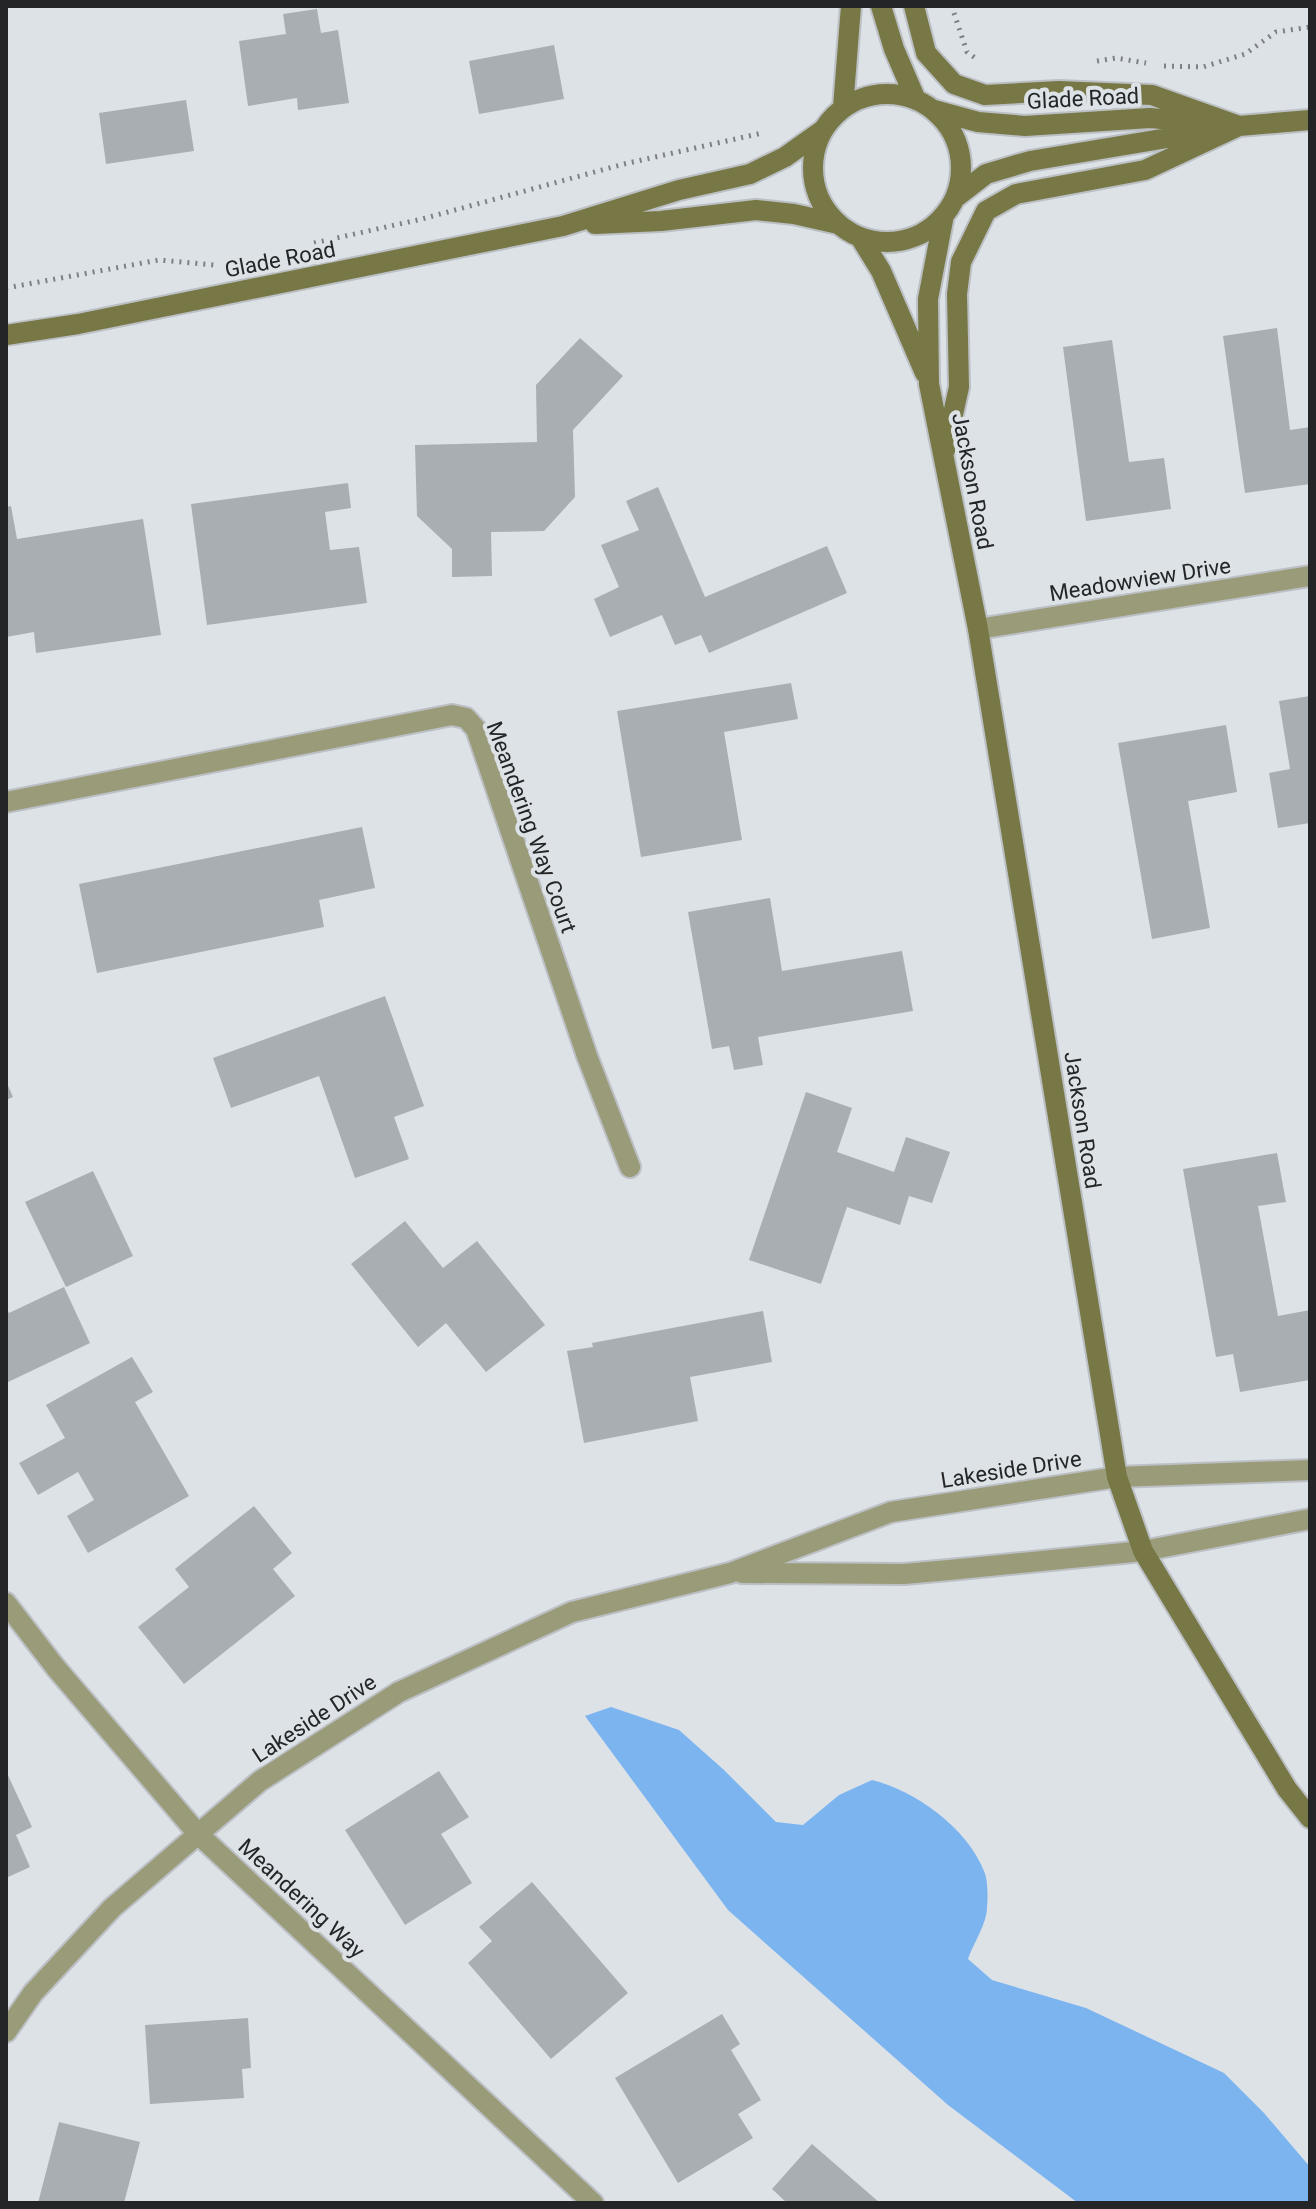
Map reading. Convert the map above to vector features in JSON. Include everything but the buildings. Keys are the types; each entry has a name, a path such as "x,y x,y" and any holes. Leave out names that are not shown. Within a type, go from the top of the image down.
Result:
{"main road":[{"path":"843,108 851,6"},
{"path":"881,6 894,49 924,104 946,122 956,140 960,179 949,207 927,231 905,240 882,242 860,237 838,224 821,204 813,180 814,154 823,130 843,108 866,97 891,94 924,104"},
{"path":"914,6 926,53 954,84 985,95 1059,91 1152,95 1239,126"},
{"name":"Glade Road","path":"924,104 978,122 1025,126 1150,118 1239,126"},
{"name":"Glade Road","path":"949,207 986,174 1030,161 1239,126 1310,120"},
{"path":"943,457 959,387 957,294 961,262 986,211 1016,194 1145,170 1239,126"},
{"name":"Glade Road","path":"6,335 78,324 563,226 679,190 750,174 785,157 823,130"},
{"name":"Jackson Road","path":"949,207 928,299 929,384 978,629 1117,1477 1143,1551 1287,1789 1310,1818"},
{"name":"Glade Road","path":"563,226 661,221 756,210 794,214 838,224"},
{"name":"Jackson Road","path":"860,237 887,282 929,384"}],"street":[{"name":"Meadowview Drive","path":"978,629 1310,576"},
{"name":"Meandering Way Court","path":"6,802 452,715 466,718 476,729 587,1056 630,1167"},
{"name":"Lakeside Drive","path":"6,2032 33,1993 112,1908 260,1781 399,1692 572,1612 730,1573 891,1512 1117,1477 1310,1470"},
{"name":"Lakeside Drive","path":"730,1573 904,1574 1143,1551 1310,1519"},
{"name":"Meandering Way","path":"6,1603 56,1668 198,1834 593,2203"}],"path":[{"path":"954,13 967,52 987,67"},
{"path":"1088,62 1116,58 1165,66 1203,67 1245,54 1276,32 1310,27"},
{"path":"305,245 422,219 624,164 771,130"},
{"path":"6,288 159,260 218,265"}],"water":[{"path":"611,1707 679,1730 776,1822 803,1825 839,1795 872,1780 922,1802 966,1840 984,1871 988,1894 986,1914 968,1959 992,1980 1086,2008 1224,2073 1264,2113 1310,2167 1310,2203 1078,2203 948,2105 728,1910 585,1716"}]}
